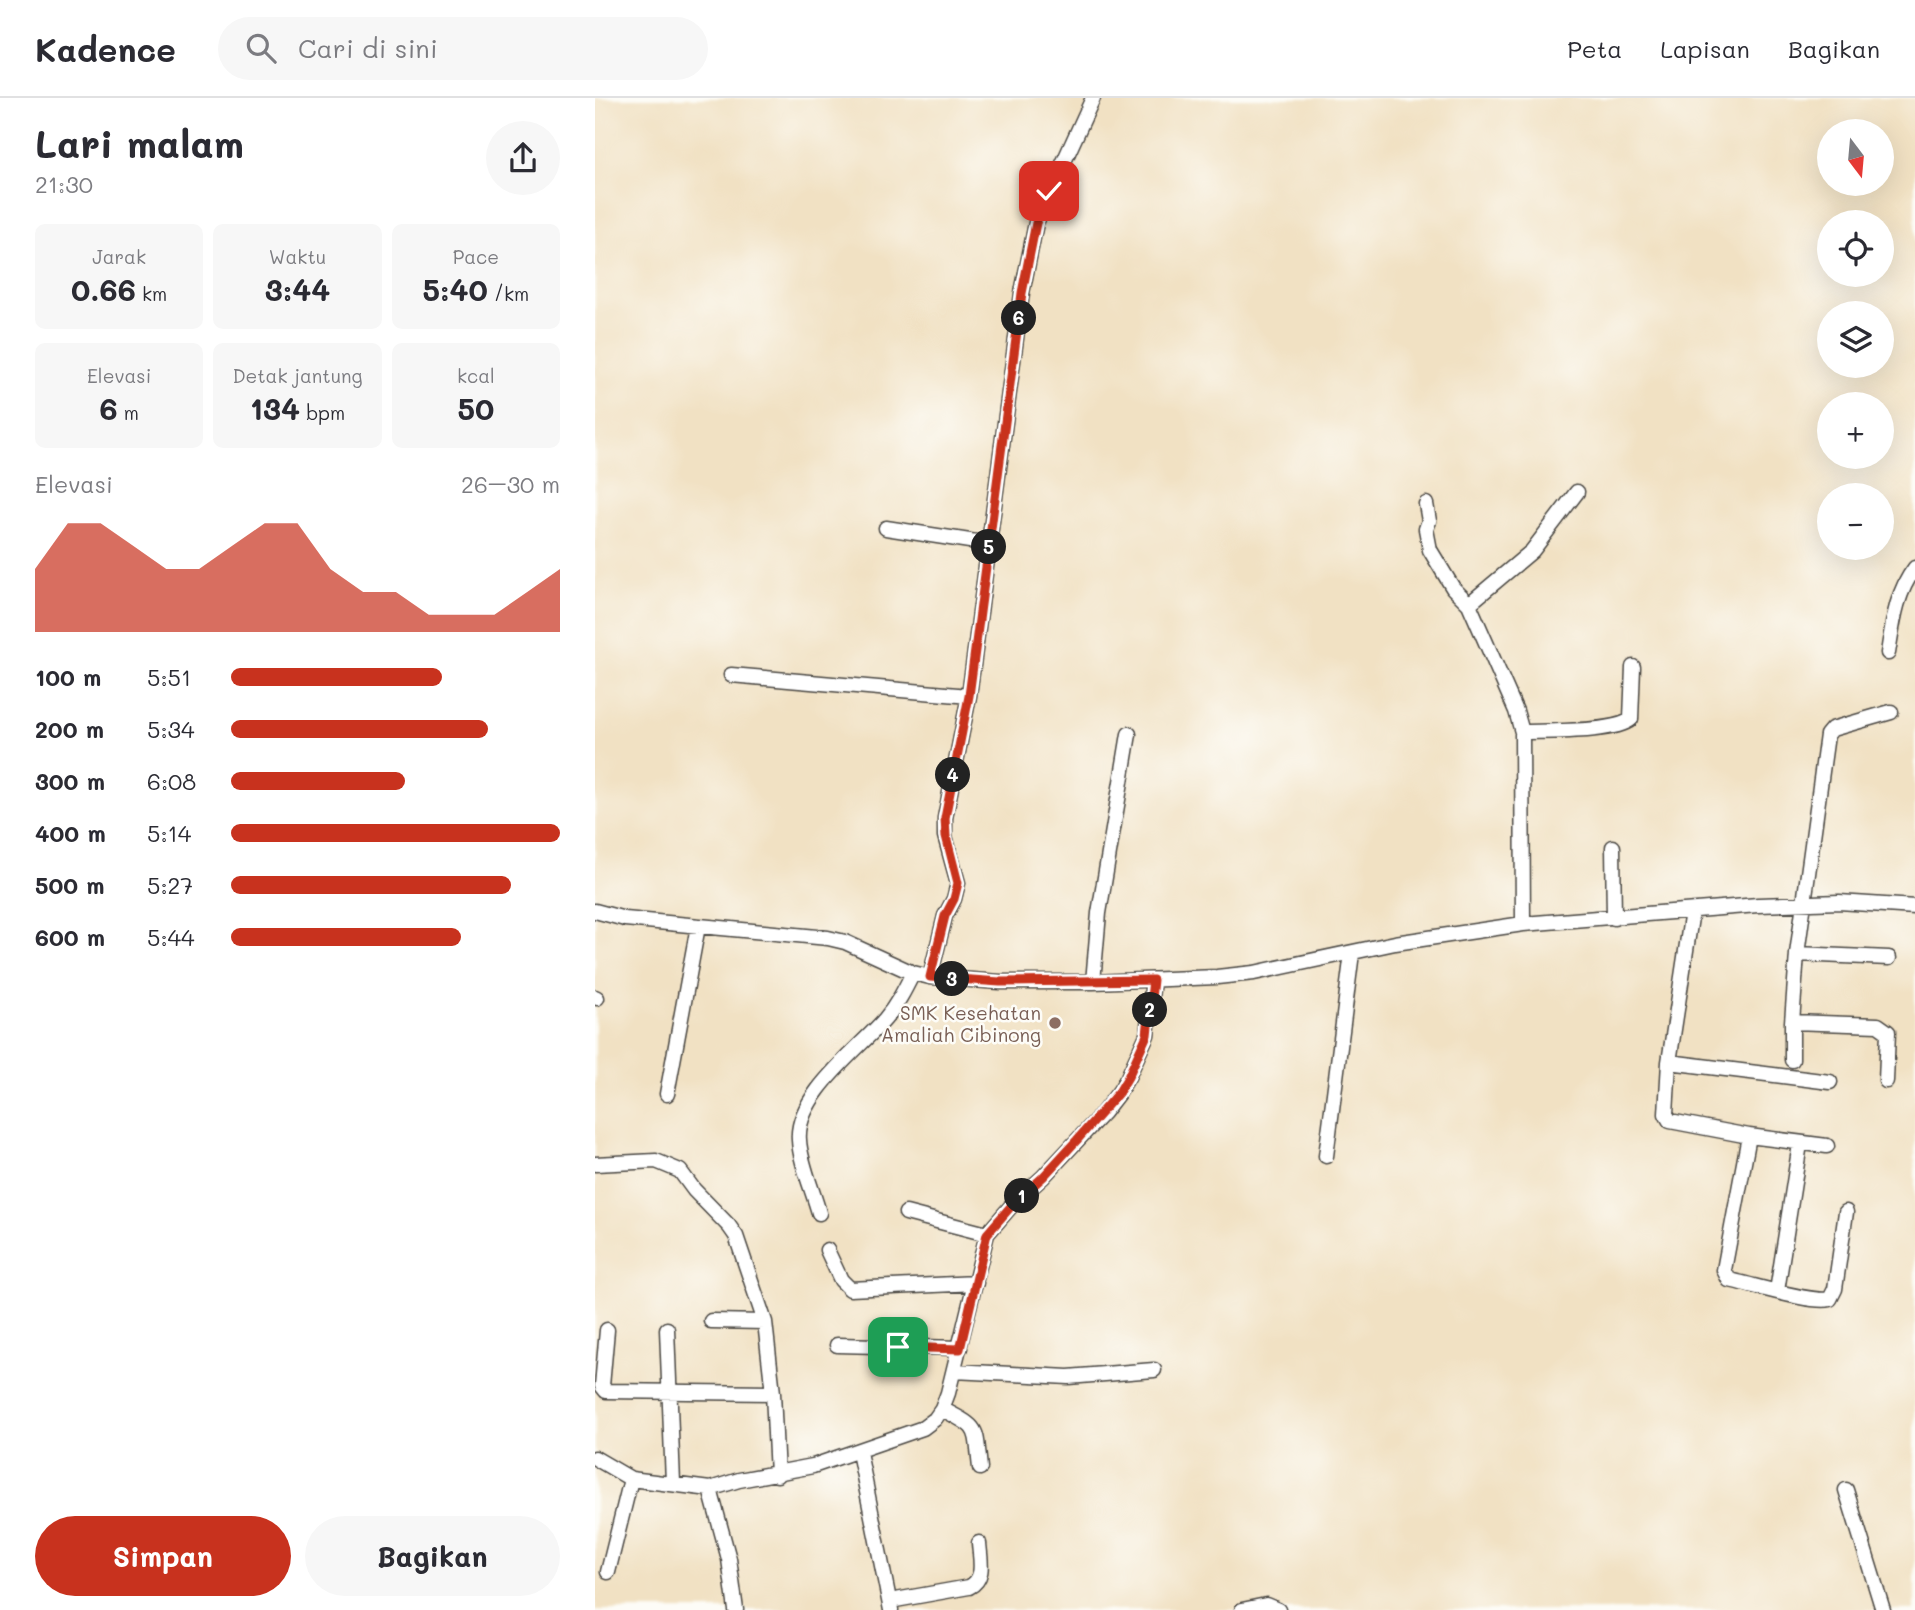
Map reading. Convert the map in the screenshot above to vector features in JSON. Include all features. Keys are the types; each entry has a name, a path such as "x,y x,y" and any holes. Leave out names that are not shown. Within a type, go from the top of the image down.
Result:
{"street":[{"path":"930,977 945,916 954,899 958,883 946,836 945,818 969,696 1022,293 1036,223 1093,98"},
{"path":"1469,604 1532,551 1577,492"},
{"path":"1426,504 1429,521 1426,529 1430,550 1453,588 1469,604 1516,711 1522,732 1523,924"},
{"path":"886,528 989,544"},
{"path":"1888,653 1903,584 1915,568"},
{"path":"1522,732 1625,725 1631,719 1633,667"},
{"path":"731,675 969,696"},
{"path":"1792,1060 1797,954 1828,732 1891,712"},
{"path":"1093,982 1099,913 1129,734"},
{"path":"1613,847 1614,918"},
{"path":"595,911 625,919 828,938 845,942 913,973 930,977 1000,982 1093,982 1254,972 1395,943 1523,924 1758,905 1869,902 1915,906"},
{"path":"1692,911 1669,1062 1666,1114 1668,1120 1749,1136 1827,1146"},
{"path":"667,1094 698,926"},
{"path":"1326,1156 1352,953"},
{"path":"1797,954 1889,958"},
{"path":"819,1213 799,1139 804,1112 827,1080 886,1018 913,973"},
{"path":"595,1458 631,1479 711,1489 739,1480 777,1475 859,1452 923,1428 935,1419 942,1409 954,1371 987,1234 1095,1122 1119,1092 1147,1035 1153,980"},
{"path":"1792,1022 1878,1025 1885,1028 1888,1032 1886,1081"},
{"path":"1669,1062 1830,1082"},
{"path":"1749,1136 1724,1270 1729,1280 1826,1300 1834,1295 1846,1212"},
{"path":"1777,1291 1800,1144"},
{"path":"595,1164 656,1161 680,1171 736,1236 765,1322 773,1393 777,1475"},
{"path":"906,1213 987,1234"},
{"path":"827,1250 841,1280 850,1289 975,1283"},
{"path":"711,1321 765,1322"},
{"path":"667,1329 673,1483"},
{"path":"607,1330 602,1386 604,1390 773,1393"},
{"path":"837,1345 960,1349"},
{"path":"954,1371 1068,1377 1154,1370"},
{"path":"942,1409 971,1424 976,1433 981,1468"},
{"path":"859,1452 890,1605 977,1584 981,1578 979,1543"},
{"path":"608,1572 631,1479"},
{"path":"711,1489 729,1559 736,1610"},
{"path":"1846,1490 1883,1610"},
{"path":"1242,1610 1266,1605 1278,1610"}],"place":[{"name":"SMK Kesehatan Amaliah Cibinong","path":"1055,1023"}],"route":[{"path":"898,1347 960,1349 987,1234 1103,1113 1128,1077 1147,1035 1153,980 1000,982 930,977 945,916 954,899 958,883 946,836 945,818 969,696 1022,293 1036,223 1049,191"}]}
